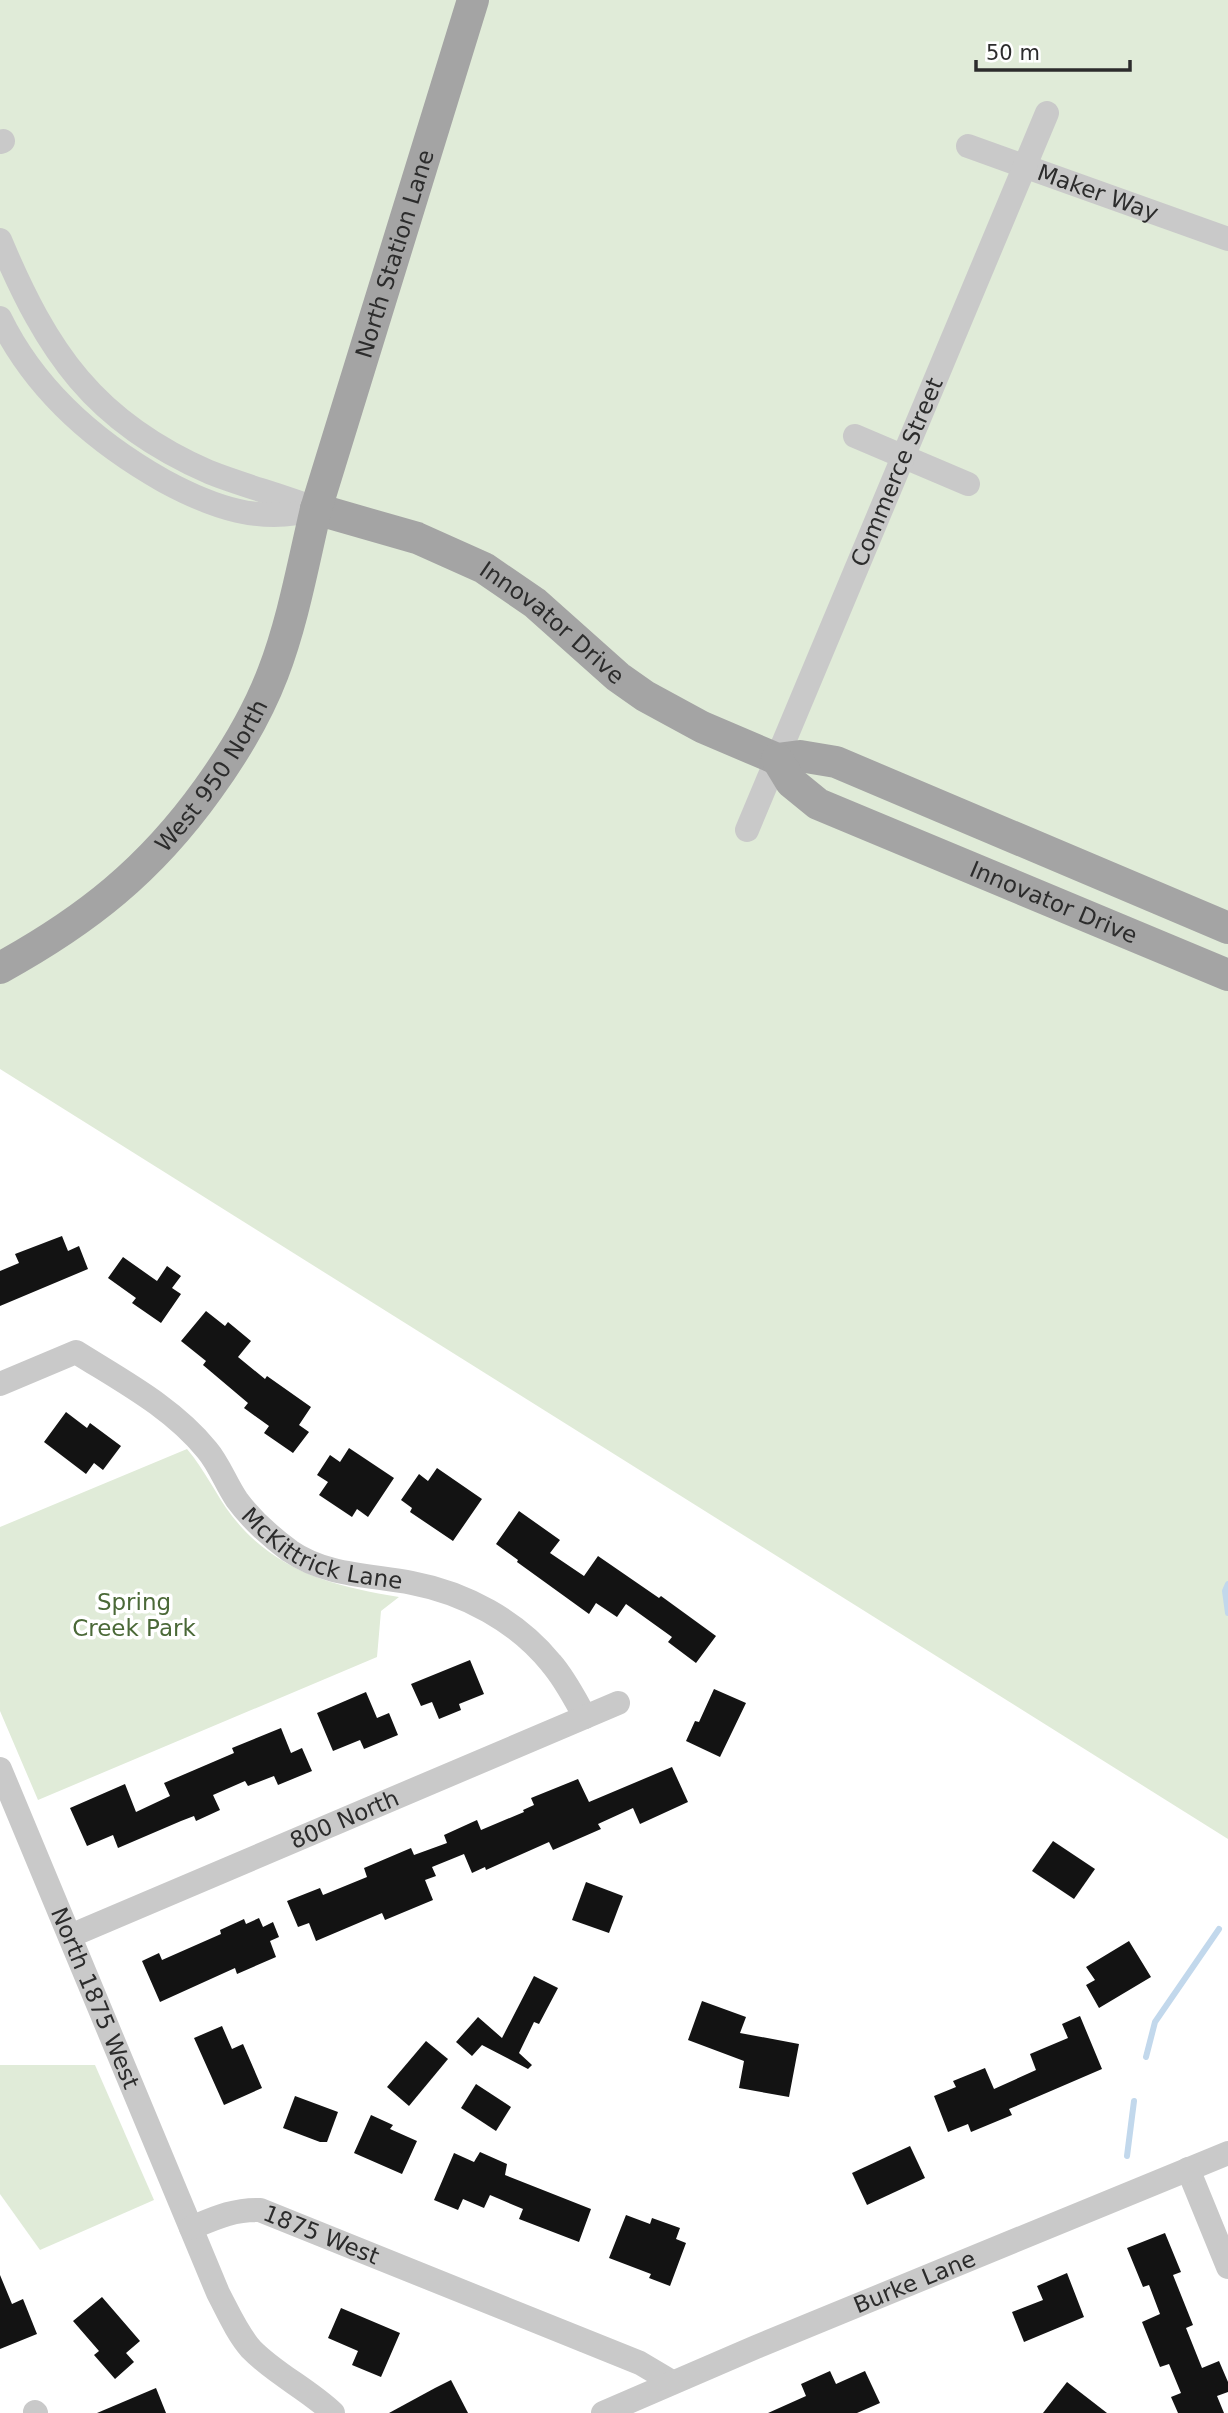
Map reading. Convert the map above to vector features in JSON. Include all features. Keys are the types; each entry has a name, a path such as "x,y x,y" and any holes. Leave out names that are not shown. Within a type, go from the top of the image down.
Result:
{"main road":[{"name":"North Station Lane","path":"316,509 473,0"},
{"name":"Innovator Drive","path":"316,509 417,538 484,568 535,603 597,661 645,696 702,727 777,759 800,756 836,762 1228,928"},
{"name":"West 950 North","path":"0,968 72,925 132,877 186,821 226,764 260,704 274,671 316,509"},
{"name":"Innovator Drive","path":"777,759 791,782 818,804 1228,975"}],"street":[{"name":"Commerce Street","path":"747,830 1047,113"},
{"name":"Maker Way","path":"968,146 1228,239"},
{"name":"Innovator Drive","path":"0,240 22,291 47,338 76,376 123,422 162,449 210,472 316,509"},
{"name":"Innovator Drive","path":"0,318 33,372 64,408 88,430 138,466 189,495 232,511 276,516 300,514 316,509"},
{"path":"855,436 968,484"},
{"name":"McKittrick Lane","path":"0,1384 76,1352 151,1398 183,1425 208,1451 237,1500 264,1530 292,1553 327,1568 366,1578 412,1583 455,1595 492,1613 522,1633 552,1664 586,1717"},
{"name":"800 North","path":"70,1936 618,1703"},
{"name":"North 1875 West","path":"0,1769 191,2228"},
{"name":"Burke Lane","path":"603,2413 671,2382 1228,2153"},
{"path":"1188,2169 1228,2267"},
{"name":"1875 West","path":"191,2228 228,2212 242,2209 260,2210 640,2363 671,2382"},
{"path":"191,2228 218,2293 249,2347 333,2413"}],"green space":[{"path":"0,0 1228,0 1228,1839 0,1069"},
{"name":"Spring Creek Park","path":"187,1449 232,1516 267,1551 307,1573 329,1581 399,1597 381,1611 377,1657 38,1800 0,1711 0,1527"},
{"path":"0,2065 95,2065 154,2200 40,2250 0,2194"}],"building":[{"path":"62,1236 68,1251 79,1246 88,1269 0,1306 0,1271 19,1263 15,1254"},
{"path":"123,1257 157,1281 167,1266 181,1276 172,1288 181,1294 161,1323 132,1303 136,1298 108,1278"},
{"path":"206,1311 225,1326 228,1322 251,1341 238,1357 265,1379 267,1376 311,1407 299,1425 309,1432 293,1453 264,1433 269,1426 244,1408 248,1403 203,1365 206,1361 181,1341"},
{"path":"66,1412 87,1428 90,1423 121,1446 103,1470 94,1463 86,1474 44,1442"},
{"path":"349,1448 394,1478 368,1517 357,1509 352,1517 319,1495 328,1482 317,1475 330,1455 340,1462"},
{"path":"437,1468 482,1499 453,1541 410,1512 412,1508 401,1500 419,1474 428,1481"},
{"path":"519,1511 560,1540 550,1553 584,1576 598,1556 659,1598 661,1596 716,1636 696,1663 668,1642 672,1637 626,1604 617,1617 596,1603 589,1614 496,1544"},
{"path":"470,1660 484,1694 459,1704 461,1710 439,1719 432,1702 421,1706 411,1684"},
{"path":"714,1689 746,1703 720,1757 686,1741 695,1721 699,1722"},
{"path":"366,1692 377,1718 389,1713 398,1735 364,1749 360,1740 333,1751 317,1713"},
{"path":"281,1728 291,1753 302,1748 312,1771 278,1785 274,1776 248,1786 245,1781 213,1795 220,1810 196,1821 194,1816 118,1848 113,1835 87,1846 70,1808 125,1784 136,1812 170,1796 164,1783 234,1753 232,1748"},
{"path":"672,1767 688,1802 640,1824 633,1808 598,1824 601,1829 553,1850 549,1842 486,1870 485,1867 472,1873 464,1854 432,1867 436,1876 425,1880 433,1900 385,1920 382,1913 316,1941 309,1923 298,1927 287,1901 320,1888 323,1895 367,1877 364,1868 411,1848 414,1855 447,1843 444,1835 477,1820 481,1830 524,1812 523,1810 534,1805 531,1798 578,1779 589,1802"},
{"path":"1053,1841 1095,1869 1074,1899 1032,1871"},
{"path":"586,1882 623,1896 609,1933 572,1920"},
{"path":"259,1918 263,1927 273,1922 279,1937 270,1941 276,1957 237,1974 235,1968 160,2002 142,1961 159,1953 162,1960 221,1934 220,1930 244,1919 246,1924"},
{"path":"1129,1941 1151,1977 1099,2008 1086,1985 1095,1980 1086,1967"},
{"path":"534,1976 558,1988 539,2024 534,2022 519,2053 532,2065 528,2069 482,2045 472,2056 456,2042 478,2017 502,2038"},
{"path":"702,2001 746,2017 740,2033 799,2044 789,2097 739,2088 744,2061 688,2040"},
{"path":"1080,2016 1102,2069 1009,2109 1012,2115 971,2132 968,2124 948,2132 934,2096 956,2087 953,2081 985,2068 994,2089 1036,2070 1030,2054 1068,2038 1062,2024"},
{"path":"222,2026 232,2049 243,2044 262,2088 224,2105 194,2038"},
{"path":"426,2041 448,2059 409,2106 387,2087"},
{"path":"476,2084 511,2107 496,2131 461,2108"},
{"path":"295,2096 338,2112 327,2142 320,2142 283,2128"},
{"path":"371,2115 393,2125 390,2129 417,2141 402,2174 354,2153"},
{"path":"910,2146 925,2178 867,2205 852,2173"},
{"path":"480,2152 507,2164 505,2175 591,2209 579,2242 519,2219 523,2209 490,2195 484,2208 463,2199 458,2210 434,2200 454,2153 474,2162"},
{"path":"626,2215 650,2224 652,2218 680,2228 676,2239 686,2243 670,2286 649,2278 651,2274 609,2258"},
{"path":"1165,2233 1181,2272 1173,2275 1193,2325 1186,2328 1202,2368 1219,2361 1228,2382 1228,2392 1217,2396 1224,2413 1178,2413 1171,2397 1181,2393 1169,2364 1160,2367 1142,2322 1160,2314 1149,2285 1143,2287 1127,2248"},
{"path":"1067,2273 1084,2317 1024,2342 1012,2312 1043,2300 1037,2286"},
{"path":"0,2275 12,2304 23,2299 37,2334 0,2349"},
{"path":"102,2297 140,2341 126,2353 134,2362 115,2379 94,2355 99,2351 73,2321"},
{"path":"341,2308 400,2333 381,2377 352,2365 358,2351 328,2338"},
{"path":"830,2371 836,2384 865,2371 880,2403 857,2413 768,2413 806,2396 801,2384"},
{"path":"451,2380 468,2413 389,2413 435,2388"},
{"path":"1067,2382 1107,2413 1043,2413"},
{"path":"156,2388 166,2413 97,2413"}],"waterway":[{"path":"1228,1584 1225,1591 1228,1613"},
{"path":"1146,2057 1155,2022 1219,1929"},
{"path":"1127,2156 1134,2101"}]}
